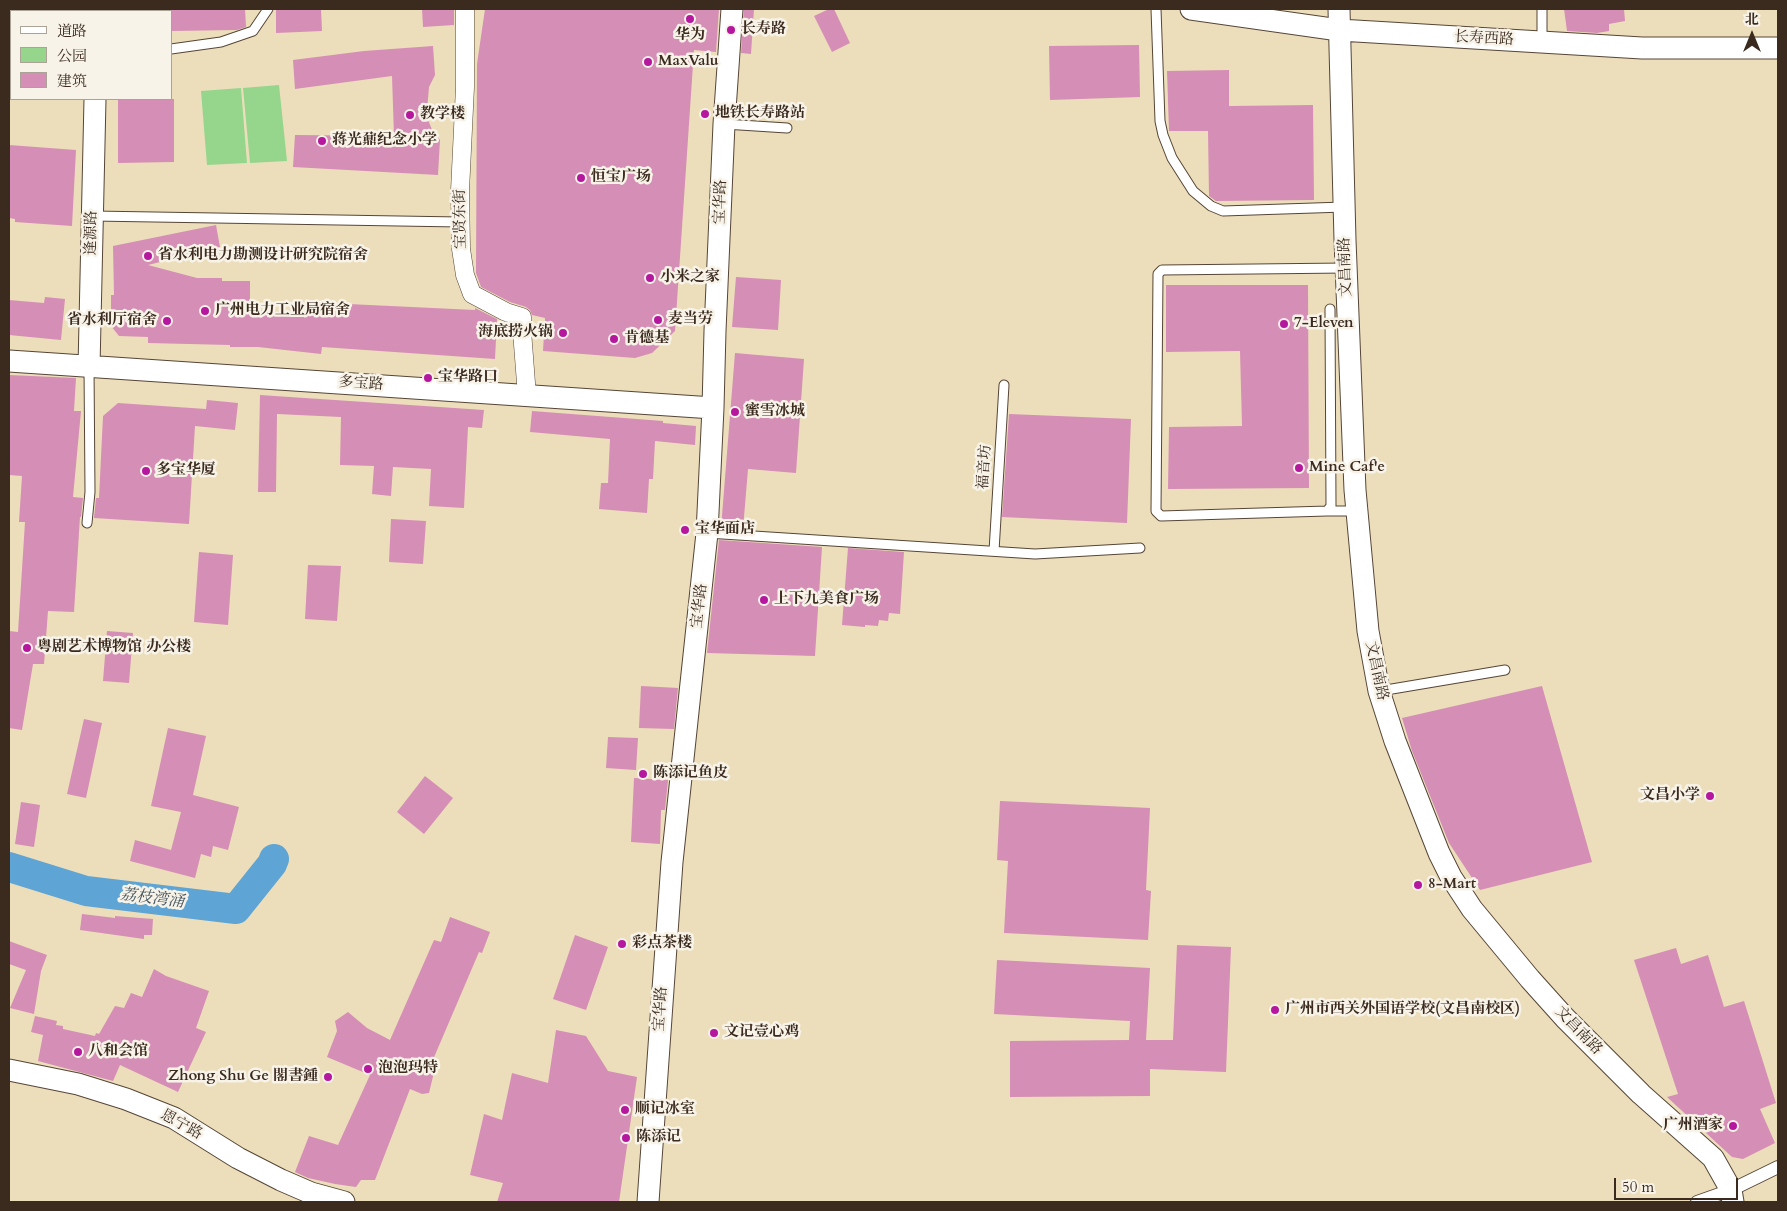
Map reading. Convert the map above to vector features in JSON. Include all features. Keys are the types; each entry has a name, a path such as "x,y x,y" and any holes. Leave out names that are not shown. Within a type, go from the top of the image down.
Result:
{"street":[{"name":"宝贤东街","path":"465,9 465,87 460,191 460,249 465,275 472,294 506,312 522,317 527,396"},
{"name":"宝华路","path":"648,1202 672,862 707,533 724,124 732,9"},
{"name":"长寿西路","path":"1191,9 1339,30 1642,48 1778,48"},
{"name":"文昌南路","path":"1340,9 1346,268 1357,511 1368,631 1379,691 1395,741 1426,824 1451,877 1472,909 1565,1018 1641,1094 1713,1158 1732,1196"},
{"name":"逢源路","path":"89,367 95,100"},
{"name":"多宝路","path":"9,361 713,408"},
{"name":"恩宁路","path":"9,1070 78,1084 126,1099 174,1118 238,1158 281,1180 312,1193 344,1202"},
{"path":"1697,1202 1732,1196 1778,1167"}],"lane":[{"path":"172,49 221,42 252,31 268,9"},
{"path":"1156,9 1160,121 1172,158 1193,191 1211,206 1223,211 1344,207"},
{"path":"1542,9 1542,42"},
{"path":"724,124 787,128"},
{"path":"92,216 460,222"},
{"path":"1346,268 1162,270 1158,274 1156,511 1161,516 1357,511"},
{"path":"1327,511 1331,506 1330,310"},
{"path":"87,523 90,492 89,367"},
{"name":"福音坊","path":"994,551 1004,385"},
{"path":"707,533 1035,554 1140,548"},
{"path":"1379,691 1505,670"}],"green space":[{"path":"279,85 287,161 250,163 243,88"},
{"path":"241,88 247,163 207,165 201,91"}],"building":[{"path":"245,9 246,27 237,30 172,31 171,10"},
{"path":"276,9 321,9 322,31 276,33"},
{"path":"422,9 454,9 454,25 423,27"},
{"name":"恒宝广场","path":"485,9 719,9 716,52 694,50 675,331 652,353 635,358 543,351 545,318 532,315 526,307 510,302 481,287 476,273 477,64"},
{"path":"744,9 754,9 751,54 741,53"},
{"path":"829,9 834,9 850,43 832,52 814,16"},
{"path":"1564,9 1624,9 1625,21 1609,24 1609,31 1597,33 1567,31"},
{"path":"1139,45 1140,97 1050,100 1049,46"},
{"name":"教学楼","path":"433,46 435,75 429,87 427,110 428,120 433,132 440,140 438,175 293,167 295,135 394,136 392,76 295,89 293,60 364,51"},
{"path":"1229,70 1229,106 1313,105 1314,200 1216,201 1209,196 1208,131 1169,131 1167,71"},
{"path":"174,99 174,162 118,163 118,100"},
{"path":"9,145 76,150 72,226 15,222 15,219 9,218"},
{"path":"216,225 220,247 148,265 197,278 222,278 222,281 250,281 250,309 327,315 327,303 475,310 475,308 497,319 495,359 322,347 321,354 258,347 230,347 230,345 148,343 148,337 119,336 111,326 111,295 114,295 113,246"},
{"path":"736,277 781,280 778,330 732,327"},
{"path":"1166,285 1308,285 1309,488 1168,489 1169,427 1242,426 1240,351 1166,352"},
{"path":"45,297 65,299 61,340 9,335 9,300 44,303"},
{"path":"735,353 804,359 796,473 748,469 743,529 721,528"},
{"path":"9,375 76,378 74,411 81,411 73,497 83,498 74,612 48,611 44,664 33,664 22,730 9,728 9,631 18,632 25,522 19,522 22,476 9,475"},
{"path":"260,395 484,410 482,428 468,427 464,508 429,506 431,469 393,467 391,496 372,494 374,466 340,465 341,417 277,414 276,492 258,492"},
{"name":"多宝华厦","path":"207,400 238,403 235,430 195,426 189,524 94,518 96,498 99,498 103,416 118,403 206,409"},
{"path":"532,411 663,421 663,423 696,426 695,445 655,441 653,479 649,479 647,513 599,509 601,483 608,483 610,439 530,432"},
{"path":"1009,414 1131,419 1127,523 1002,517"},
{"path":"391,519 426,521 423,564 389,562"},
{"name":"上下九美食广场","path":"719,540 822,547 815,656 707,653"},
{"path":"848,548 904,552 900,614 889,613 888,621 879,620 878,626 842,625"},
{"path":"199,552 233,555 228,625 194,622"},
{"path":"308,565 341,566 337,621 305,619"},
{"path":"107,631 133,633 129,683 103,681"},
{"path":"641,686 678,688 674,729 639,728"},
{"path":"1542,686 1592,862 1480,890 1449,843 1412,751 1402,718"},
{"path":"84,719 102,723 86,798 67,794"},
{"path":"168,728 206,736 193,795 239,807 228,850 213,846 211,857 201,854 195,878 130,861 135,840 171,850 181,812 151,806"},
{"path":"608,737 638,738 636,770 606,768"},
{"path":"425,776 453,798 424,834 397,812"},
{"path":"634,778 668,780 665,810 661,810 660,844 631,842"},
{"path":"1000,801 1150,808 1146,890 1151,891 1148,940 1004,933 1008,861 997,860"},
{"path":"21,802 40,805 34,847 15,844"},
{"path":"82,914 115,918 115,916 153,919 152,935 144,935 144,939 80,930"},
{"path":"450,917 490,932 482,953 479,952 432,1062 436,1064 429,1093 422,1094 410,1089 375,1180 361,1180 356,1187 308,1178 295,1172 309,1136 338,1145 370,1075 327,1057 337,1031 335,1021 348,1012 367,1028 390,1040 434,940 441,942"},
{"path":"575,935 608,947 586,1010 553,999"},
{"path":"9,941 47,955 41,971 34,1014 10,1008 26,970 9,964"},
{"path":"1177,945 1231,947 1226,1072 1150,1069 1150,1096 1010,1097 1010,1041 1129,1040 1130,1021 994,1014 997,960 1150,968 1146,1040 1173,1040"},
{"path":"1676,948 1681,964 1708,955 1724,1007 1744,1001 1776,1103 1760,1109 1775,1143 1743,1159 1732,1157 1667,1097 1678,1094 1634,960"},
{"path":"154,969 166,976 209,991 196,1028 206,1032 178,1092 120,1065 113,1081 38,1061 43,1035 31,1032 35,1016 57,1021 56,1025 63,1026 63,1029 95,1036 96,1033 99,1034 115,1006 124,1008 131,993 142,997"},
{"path":"556,1030 586,1036 608,1071 637,1077 619,1202 497,1202 503,1183 470,1175 484,1114 502,1120 512,1073 548,1083"}],"waterway":[{"name":"荔枝湾涌","path":"9,867 86,891 236,909 274,859"}],"place":[{"name":"华为","path":"690,19"},
{"name":"长寿路","path":"731,30"},
{"name":"MaxValu","path":"648,62"},
{"name":"地铁长寿路站","path":"705,114"},
{"name":"教学楼","path":"410,115"},
{"name":"蒋光鼐纪念小学","path":"322,141"},
{"name":"恒宝广场","path":"581,178"},
{"name":"省水利电力勘测设计研究院宿舍","path":"148,256"},
{"name":"小米之家","path":"650,278"},
{"name":"广州电力工业局宿舍","path":"205,311"},
{"name":"麦当劳","path":"658,320"},
{"name":"省水利厅宿舍","path":"167,321"},
{"name":"7-Eleven","path":"1284,324"},
{"name":"海底捞火锅","path":"563,333"},
{"name":"肯德基","path":"614,339"},
{"name":"宝华路口","path":"428,378"},
{"name":"蜜雪冰城","path":"735,412"},
{"name":"Mine Caf'e","path":"1299,468"},
{"name":"多宝华厦","path":"146,471"},
{"name":"宝华面店","path":"685,530"},
{"name":"上下九美食广场","path":"764,600"},
{"name":"粤剧艺术博物馆 办公楼","path":"27,648"},
{"name":"陈添记鱼皮","path":"643,774"},
{"name":"文昌小学","path":"1710,796"},
{"name":"8-Mart","path":"1418,885"},
{"name":"彩点茶楼","path":"622,944"},
{"name":"广州市西关外国语学校(文昌南校区)","path":"1275,1010"},
{"name":"文记壹心鸡","path":"714,1033"},
{"name":"八和会馆","path":"78,1052"},
{"name":"泡泡玛特","path":"368,1069"},
{"name":"Zhong Shu Ge 閣書鍾","path":"328,1077"},
{"name":"顺记冰室","path":"625,1110"},
{"name":"广州酒家","path":"1733,1126"},
{"name":"陈添记","path":"626,1138"}]}
